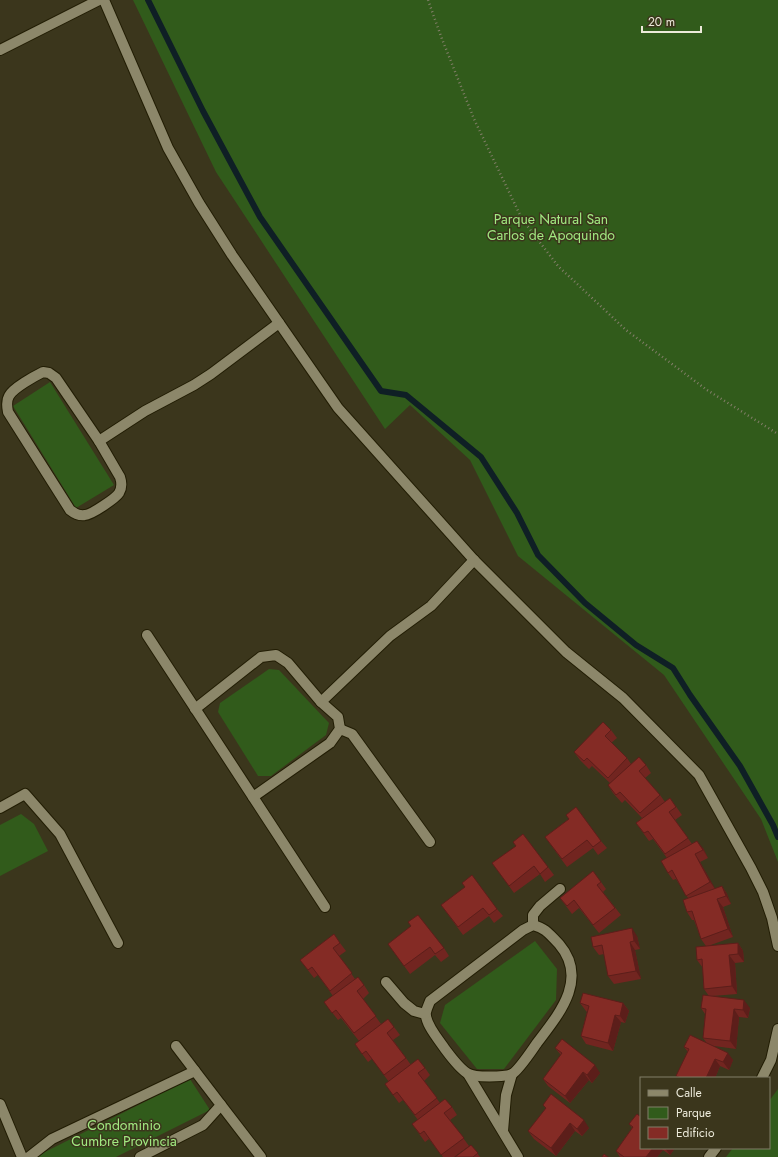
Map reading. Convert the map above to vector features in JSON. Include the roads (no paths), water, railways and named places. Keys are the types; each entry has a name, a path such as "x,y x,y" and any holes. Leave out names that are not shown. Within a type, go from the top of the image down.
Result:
{"street":[{"path":"0,50 99,0"},
{"path":"104,0 168,148 203,209 232,255 338,408 474,560 566,652 623,698 699,775 763,892 772,918 778,946"},
{"path":"99,441 145,411 194,385 211,374 279,324"},
{"path":"43,372 52,374 99,441 120,477 122,483 121,489 116,497 87,515 78,515 70,510 8,412 7,401 9,396 13,391 38,374 43,372"},
{"path":"322,702 390,636 431,606 474,560"},
{"path":"146,634 325,907"},
{"path":"196,709 261,657 276,655 288,663 322,702 338,717 340,729 330,743 253,797"},
{"path":"340,729 352,734 430,842"},
{"path":"0,808 25,794 60,834 118,943"},
{"path":"533,925 533,915 540,906 560,889"},
{"path":"503,1131 506,1095 512,1074 525,1060 558,1016 569,995 571,983 572,971 563,949 544,928 533,925 523,930 430,1001 425,1014 430,1028 450,1056 468,1074 518,1157"},
{"path":"386,982 404,1003 414,1011 425,1014"},
{"path":"762,1077 771,1060 778,1029"},
{"path":"176,1046 261,1157"},
{"path":"29,1157 52,1139 195,1071"},
{"path":"468,1074 491,1077 512,1074"},
{"path":"0,1104 22,1157"},
{"path":"140,1157 203,1125 221,1105"},
{"path":"709,1157 715,1149"}],"waterway":[{"path":"148,0 203,111 260,217 381,391 406,395 481,457 517,513 538,555 585,603 636,645 673,668 690,695 740,766 773,825 778,837"}],"park label":[{"name":"Parque Natural San Carlos de Apoquindo","path":"551,228"},
{"name":"Condominio Cumbre Provincia","path":"124,1134"}]}
